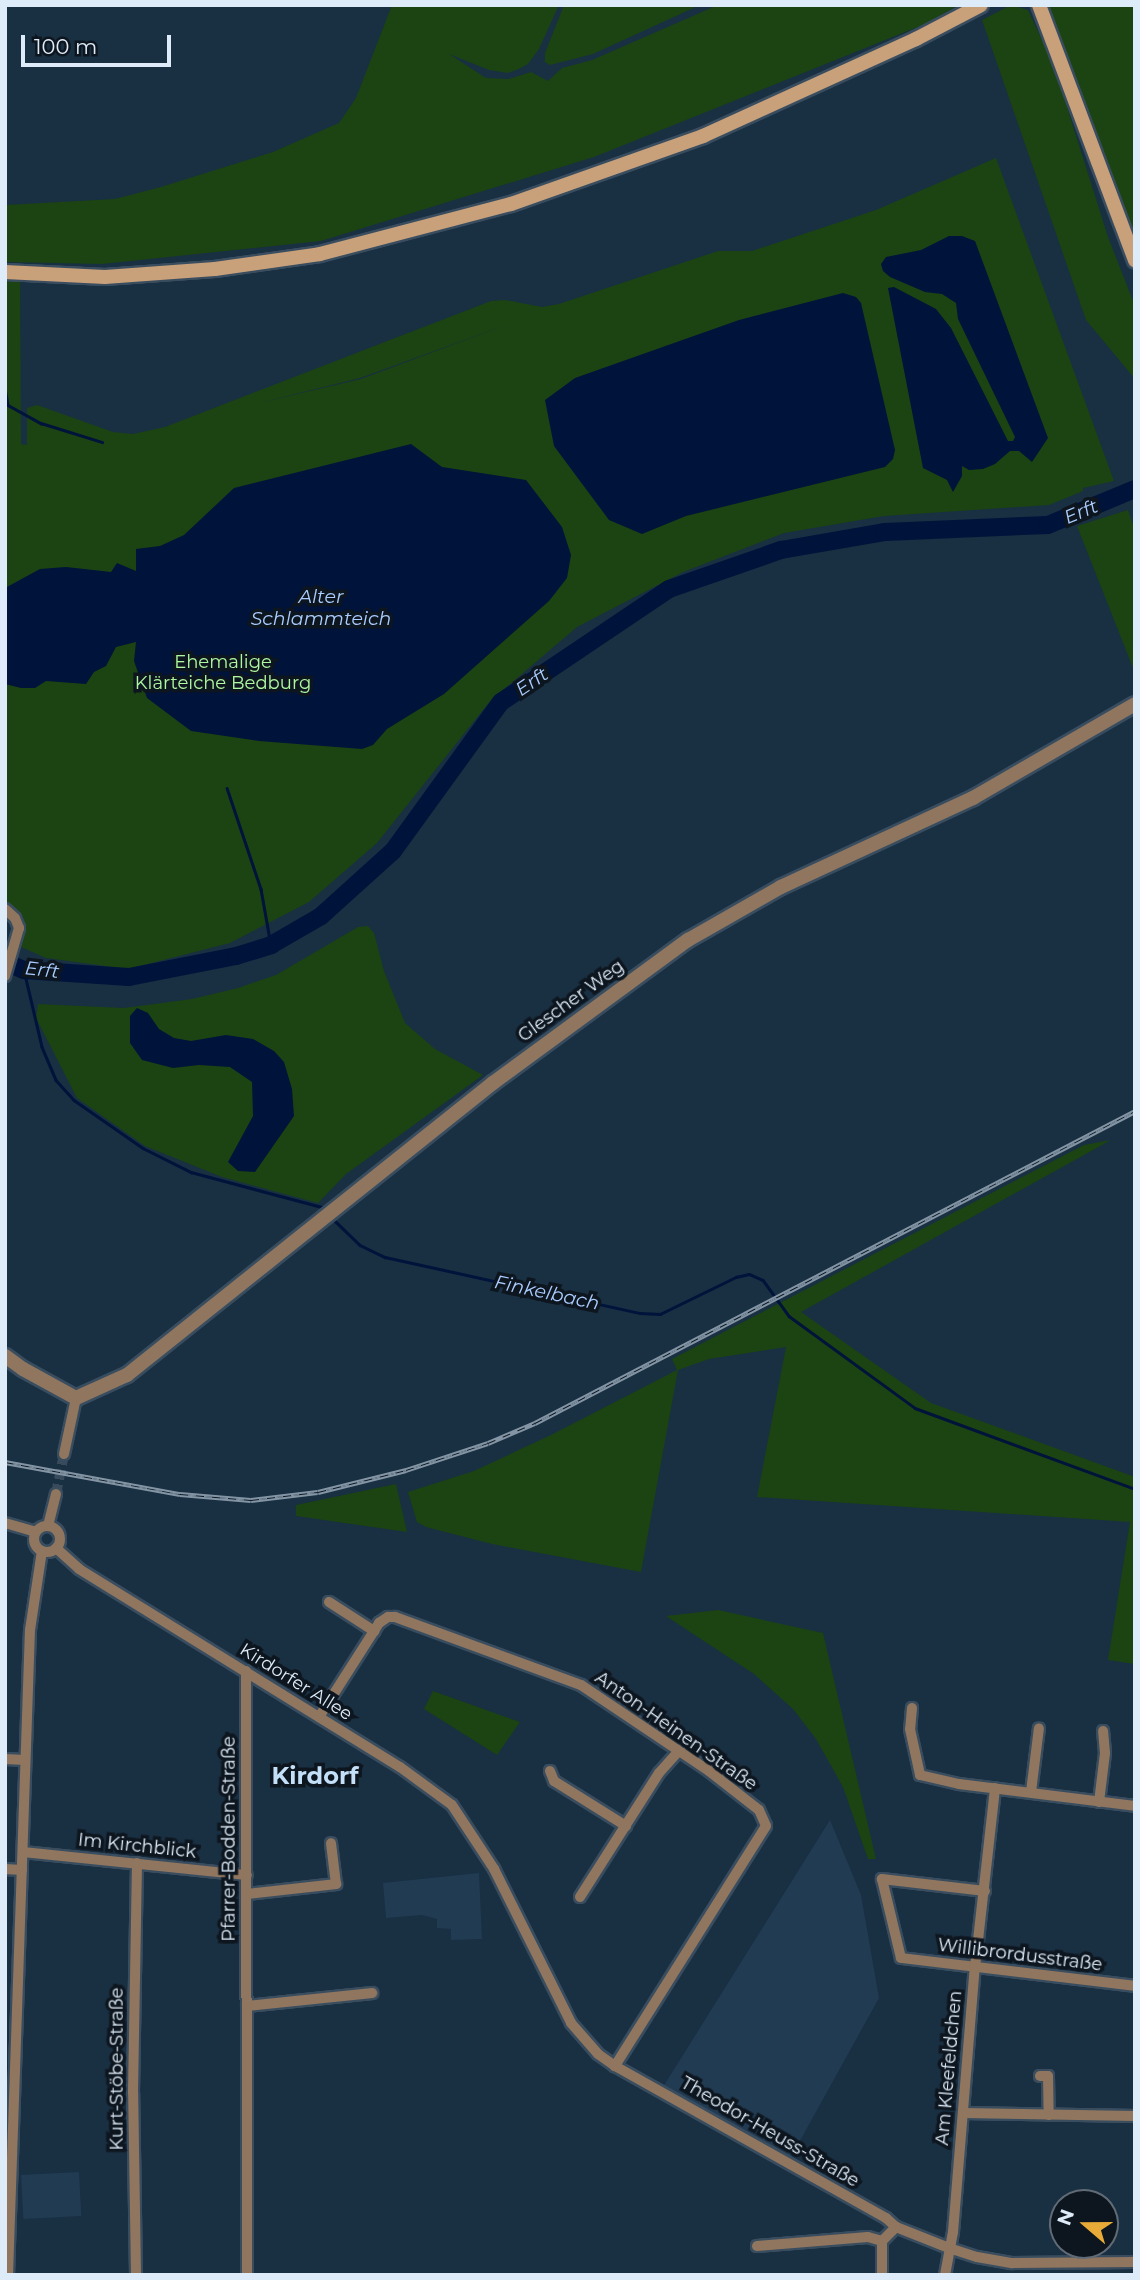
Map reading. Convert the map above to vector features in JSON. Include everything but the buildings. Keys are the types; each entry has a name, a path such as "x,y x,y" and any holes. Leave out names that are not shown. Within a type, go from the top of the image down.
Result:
{"main road":[{"path":"5,272 105,277 215,269 320,254 511,204 703,136 916,39 981,5"},
{"path":"1040,5 1135,261"}],"street":[{"name":"Glescher Weg","path":"76,1398 127,1375 493,1083 711,926 781,887 973,798 1135,704"},
{"path":"5,909 15,918 19,928 5,976"},
{"path":"5,1356 76,1398 64,1454"},
{"path":"5,1523 36,1532 48,1526 56,1494"},
{"path":"42,1552 56,1548 60,1536 48,1526"},
{"path":"36,1532 34,1544 42,1552"},
{"name":"Kirdorfer Allee","path":"56,1548 79,1569 438,1792 464,1821 494,1869"},
{"path":"7,2271 10,2059 19,1961 30,1630 42,1552"},
{"path":"320,1717 374,1631 329,1602"},
{"name":"Anton-Heinen-Straße","path":"374,1631 388,1617 395,1617 570,1681 606,1701 709,1771 759,1810 766,1826 615,2066"},
{"name":"Pfarrer-Bodden-Straße","path":"246,1671 247,2275"},
{"path":"912,1708 910,1729 920,1775 931,1779 1135,1806"},
{"path":"1031,1792 1039,1728"},
{"path":"1099,1802 1105,1753 1103,1731"},
{"path":"580,1897 659,1773 678,1752"},
{"path":"5,1759 25,1760"},
{"path":"550,1771 554,1781 626,1826"},
{"name":"Am Kleefeldchen","path":"945,2275 964,2113 975,1967 995,1788"},
{"path":"247,1894 336,1884 331,1843"},
{"name":"Im Kirchblick","path":"23,1852 247,1875"},
{"name":"Kurt-Stöbe-Straße","path":"135,2275 137,1863"},
{"path":"5,1869 22,1870"},
{"name":"Theodor-Heuss-Straße","path":"494,1869 571,2022 598,2054 615,2066 887,2218 896,2227 949,2248 995,2261 1135,2262"},
{"name":"Willibrordusstraße","path":"985,1891 882,1879 901,1958 1135,1986"},
{"path":"5,1961 19,1961"},
{"path":"247,2006 372,1993"},
{"path":"1048,2076 1049,2115"},
{"path":"964,2113 1135,2116"},
{"path":"882,2275 882,2241 896,2227"},
{"path":"757,2246 868,2237 882,2241"},
{"path":"1047,2275 1048,2263"}],"shaded area":[{"path":"830,1820 861,1895 879,1998 791,2157 663,2087"},
{"path":"479,1873 482,1939 451,1940 451,1929 437,1928 437,1919 422,1915 386,1918 383,1883"},
{"path":"79,2172 81,2216 23,2219 21,2175"}],"green space":[{"path":"392,5 559,5 539,49 528,64 519,69 508,73 489,70 449,54 486,78 509,79 531,72 548,81 562,68 592,60 718,5 959,5 925,24 594,157 321,241 102,264 5,262 5,205 115,199 273,152 339,123 356,98"},
{"path":"564,5 700,5 593,54 550,65 545,62 545,53"},
{"path":"1011,5 1028,10 1054,66 1108,237 1135,306 1135,379 1086,320 982,20"},
{"path":"1049,5 1135,5 1135,247 1063,52"},
{"name":"Ehemalige Klärteiche Bedburg","path":"996,158 1114,481 1083,488 1083,491 1049,505 884,516 784,533 683,572 577,627 490,701 377,843 309,902 230,943 128,969 46,958 21,947 26,929 23,917 5,903 5,272 20,272 21,444 27,445 27,408 37,405 113,432 133,434 165,427 491,301 505,300 542,307 559,304 718,251 752,251 876,210","holes":["514,322 361,379 251,405 360,378"]},
{"path":"1128,510 1135,531 1135,673 1077,526"},
{"path":"368,926 374,933 384,971 405,1023 435,1049 483,1075 346,1174 318,1203 222,1177 145,1146 77,1098 36,1018 38,1004 124,1008 192,999 238,988 276,975 358,927"},
{"path":"1111,1140 801,1312 931,1403 1135,1477 1135,1664 1108,1660 1130,1522 757,1497 786,1347 709,1359 678,1370 641,1572 492,1544 426,1527 417,1522 408,1492 474,1471 551,1435 677,1370 672,1359 1084,1145"},
{"path":"396,1484 407,1532 296,1516 296,1505"},
{"path":"718,1610 823,1633 876,1859 868,1859 843,1787 816,1739 793,1709 754,1674 666,1616"},
{"path":"433,1691 520,1722 497,1755 424,1709"}],"water":[{"path":"949,236 962,236 975,241 1048,438 1032,462 1019,451 1010,451 995,464 983,469 969,470 962,466 962,476 953,492 947,480 923,468 888,288 894,287 936,309 951,328 1008,441 1013,441 1015,437 958,319 956,303 942,294 925,292 890,277 883,271 881,264 886,257 921,250"},
{"path":"843,293 856,297 861,303 895,450 893,459 885,467 686,516 642,534 609,520 554,446 545,400 575,378 739,320"},
{"name":"Alter Schlammteich","path":"411,444 442,467 526,480 562,527 571,555 567,578 549,601 444,694 387,729 373,745 362,749 259,741 191,731 147,698 134,661 136,642 116,647 106,666 94,672 86,684 46,681 35,688 21,688 5,684 5,588 40,569 66,567 111,572 117,563 136,571 136,549 160,546 184,535 234,488"},
{"path":"137,1008 148,1013 159,1029 174,1038 191,1041 226,1035 253,1039 274,1051 284,1062 292,1089 294,1116 255,1172 238,1171 228,1162 253,1116 252,1082 230,1067 199,1065 173,1068 142,1060 130,1043 130,1016"}],"waterway":[{"path":"5,388 8,405 41,423 102,442"},
{"name":"Erft","path":"5,962 24,970 129,977 236,956 271,945 321,916 393,851 501,702 669,589 781,550 885,532 1048,525 1135,489"},
{"path":"227,788 261,889 271,945"},
{"name":"Finkelbach","path":"24,970 42,1047 56,1080 74,1100 143,1148 191,1172 322,1207 325,1211"},
{"name":"Finkelbach","path":"332,1218 360,1245 385,1257 640,1313 660,1314 736,1277 749,1274 763,1280 789,1316 915,1408 1135,1489"}],"tunnel":[{"path":"56,1494 64,1454"}],"railway":[{"path":"5,1462 180,1494 251,1500 318,1492 406,1470 488,1443 535,1423 1135,1111"}],"district":[{"name":"Kirdorf","path":"315,1776"}]}
